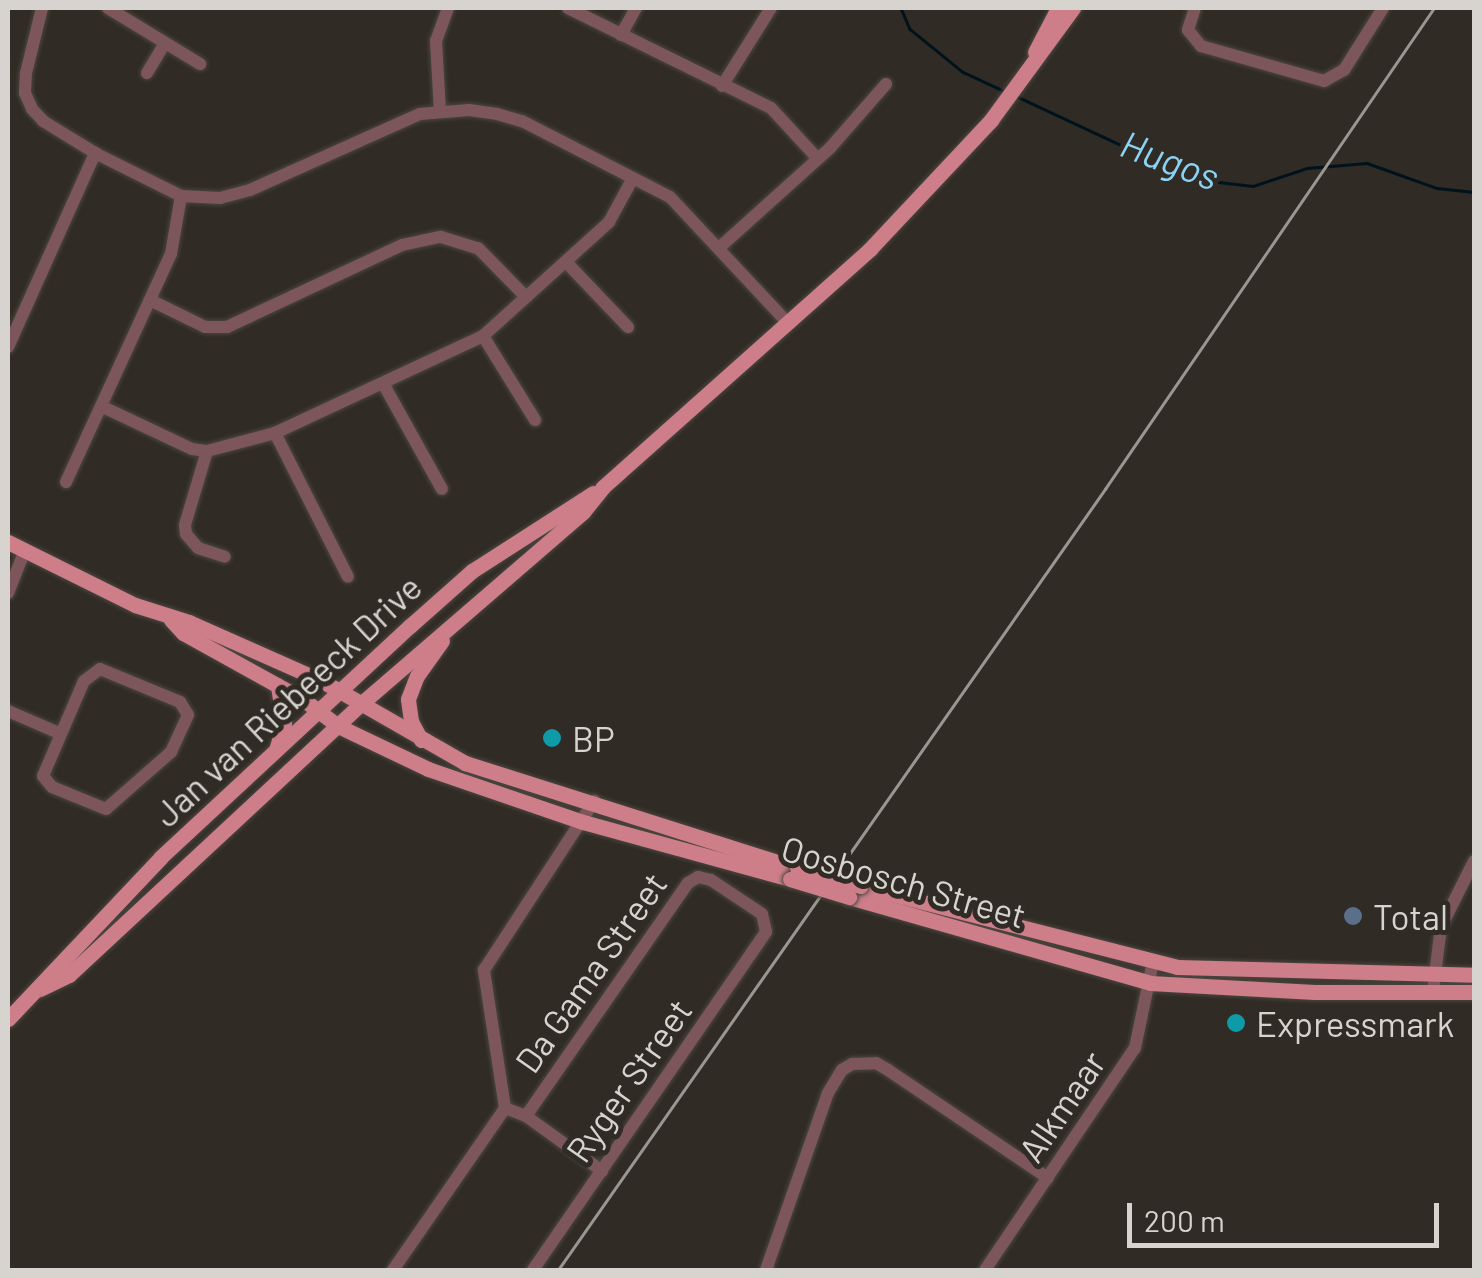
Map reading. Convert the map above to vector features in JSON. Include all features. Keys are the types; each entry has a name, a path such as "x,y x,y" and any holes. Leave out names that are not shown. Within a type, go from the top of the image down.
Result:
{"main road":[{"name":"Jan van Riebeeck Drive","path":"1023,76 1058,8"},
{"name":"Jan van Riebeeck Drive","path":"8,1020 162,857 472,571 602,487 789,324 897,222 991,120 1074,8"},
{"name":"Jan van Riebeeck Drive","path":"40,989 70,974 363,702 583,512 602,487"},
{"path":"8,542 171,620"},
{"path":"422,742 407,709 411,687 444,640 484,594"},
{"name":"Oosbosch Street","path":"171,620 219,634 341,691 422,742 478,768 594,801 794,874"},
{"name":"Oosbosch Street","path":"171,620 183,633 278,685 338,726 442,774 582,822 794,874 1150,983 1315,992 1474,992"},
{"path":"275,754 284,724 278,685"},
{"name":"Oosbosch Street","path":"854,892 1178,968 1432,971 1474,975"}],"street":[{"path":"42,8 25,93 43,121 95,153 181,196 220,198 250,190 398,122 470,110 522,121 670,197 789,324"},
{"path":"108,8 200,64"},
{"path":"440,112 436,40 448,8"},
{"path":"568,8 780,114 818,159"},
{"path":"621,35 636,8"},
{"path":"722,86 771,8"},
{"path":"1195,8 1188,30 1200,46 1324,82 1344,70 1383,8"},
{"path":"147,73 165,43"},
{"path":"720,247 818,159 886,84"},
{"path":"8,347 95,153"},
{"path":"103,407 177,444 207,450 275,434 483,336 609,222 633,178"},
{"path":"66,482 152,301 174,245 181,196"},
{"path":"152,301 217,329 402,245 441,237 478,248 526,297"},
{"path":"566,262 628,327"},
{"path":"483,336 534,420"},
{"path":"384,385 442,489"},
{"path":"275,434 348,577"},
{"path":"207,450 184,525 198,548 226,557"},
{"path":"8,593 25,550"},
{"path":"100,669 180,702 188,715 170,752 106,809 46,782 44,768 59,734 88,674 100,669"},
{"path":"8,711 59,734"},
{"path":"393,1270 505,1108 484,970 594,801"},
{"path":"1432,992 1440,927 1474,861"},
{"name":"Da Gama Street","path":"526,1116 688,883 698,878 711,880"},
{"name":"Ryger Street","path":"532,1270 766,932 766,920 711,880"},
{"name":"Alkmaar","path":"984,1270 1135,1048 1153,962"},
{"path":"766,1270 828,1093 842,1070 852,1064 876,1063 1048,1178"},
{"path":"505,1108 526,1116 602,1171"}],"waterway":[{"name":"Hugos","path":"901,8 910,29 963,72 1006,92"},
{"name":"Hugos","path":"1018,97 1168,167 1210,181 1253,186 1307,168 1367,163 1437,188 1474,192"}],"railway":[{"path":"558,1270 1105,489 1434,8"}],"place":[{"name":"BP","path":"552,738"},
{"name":"Total","path":"1353,916"},
{"name":"Expressmark","path":"1236,1023"}]}
